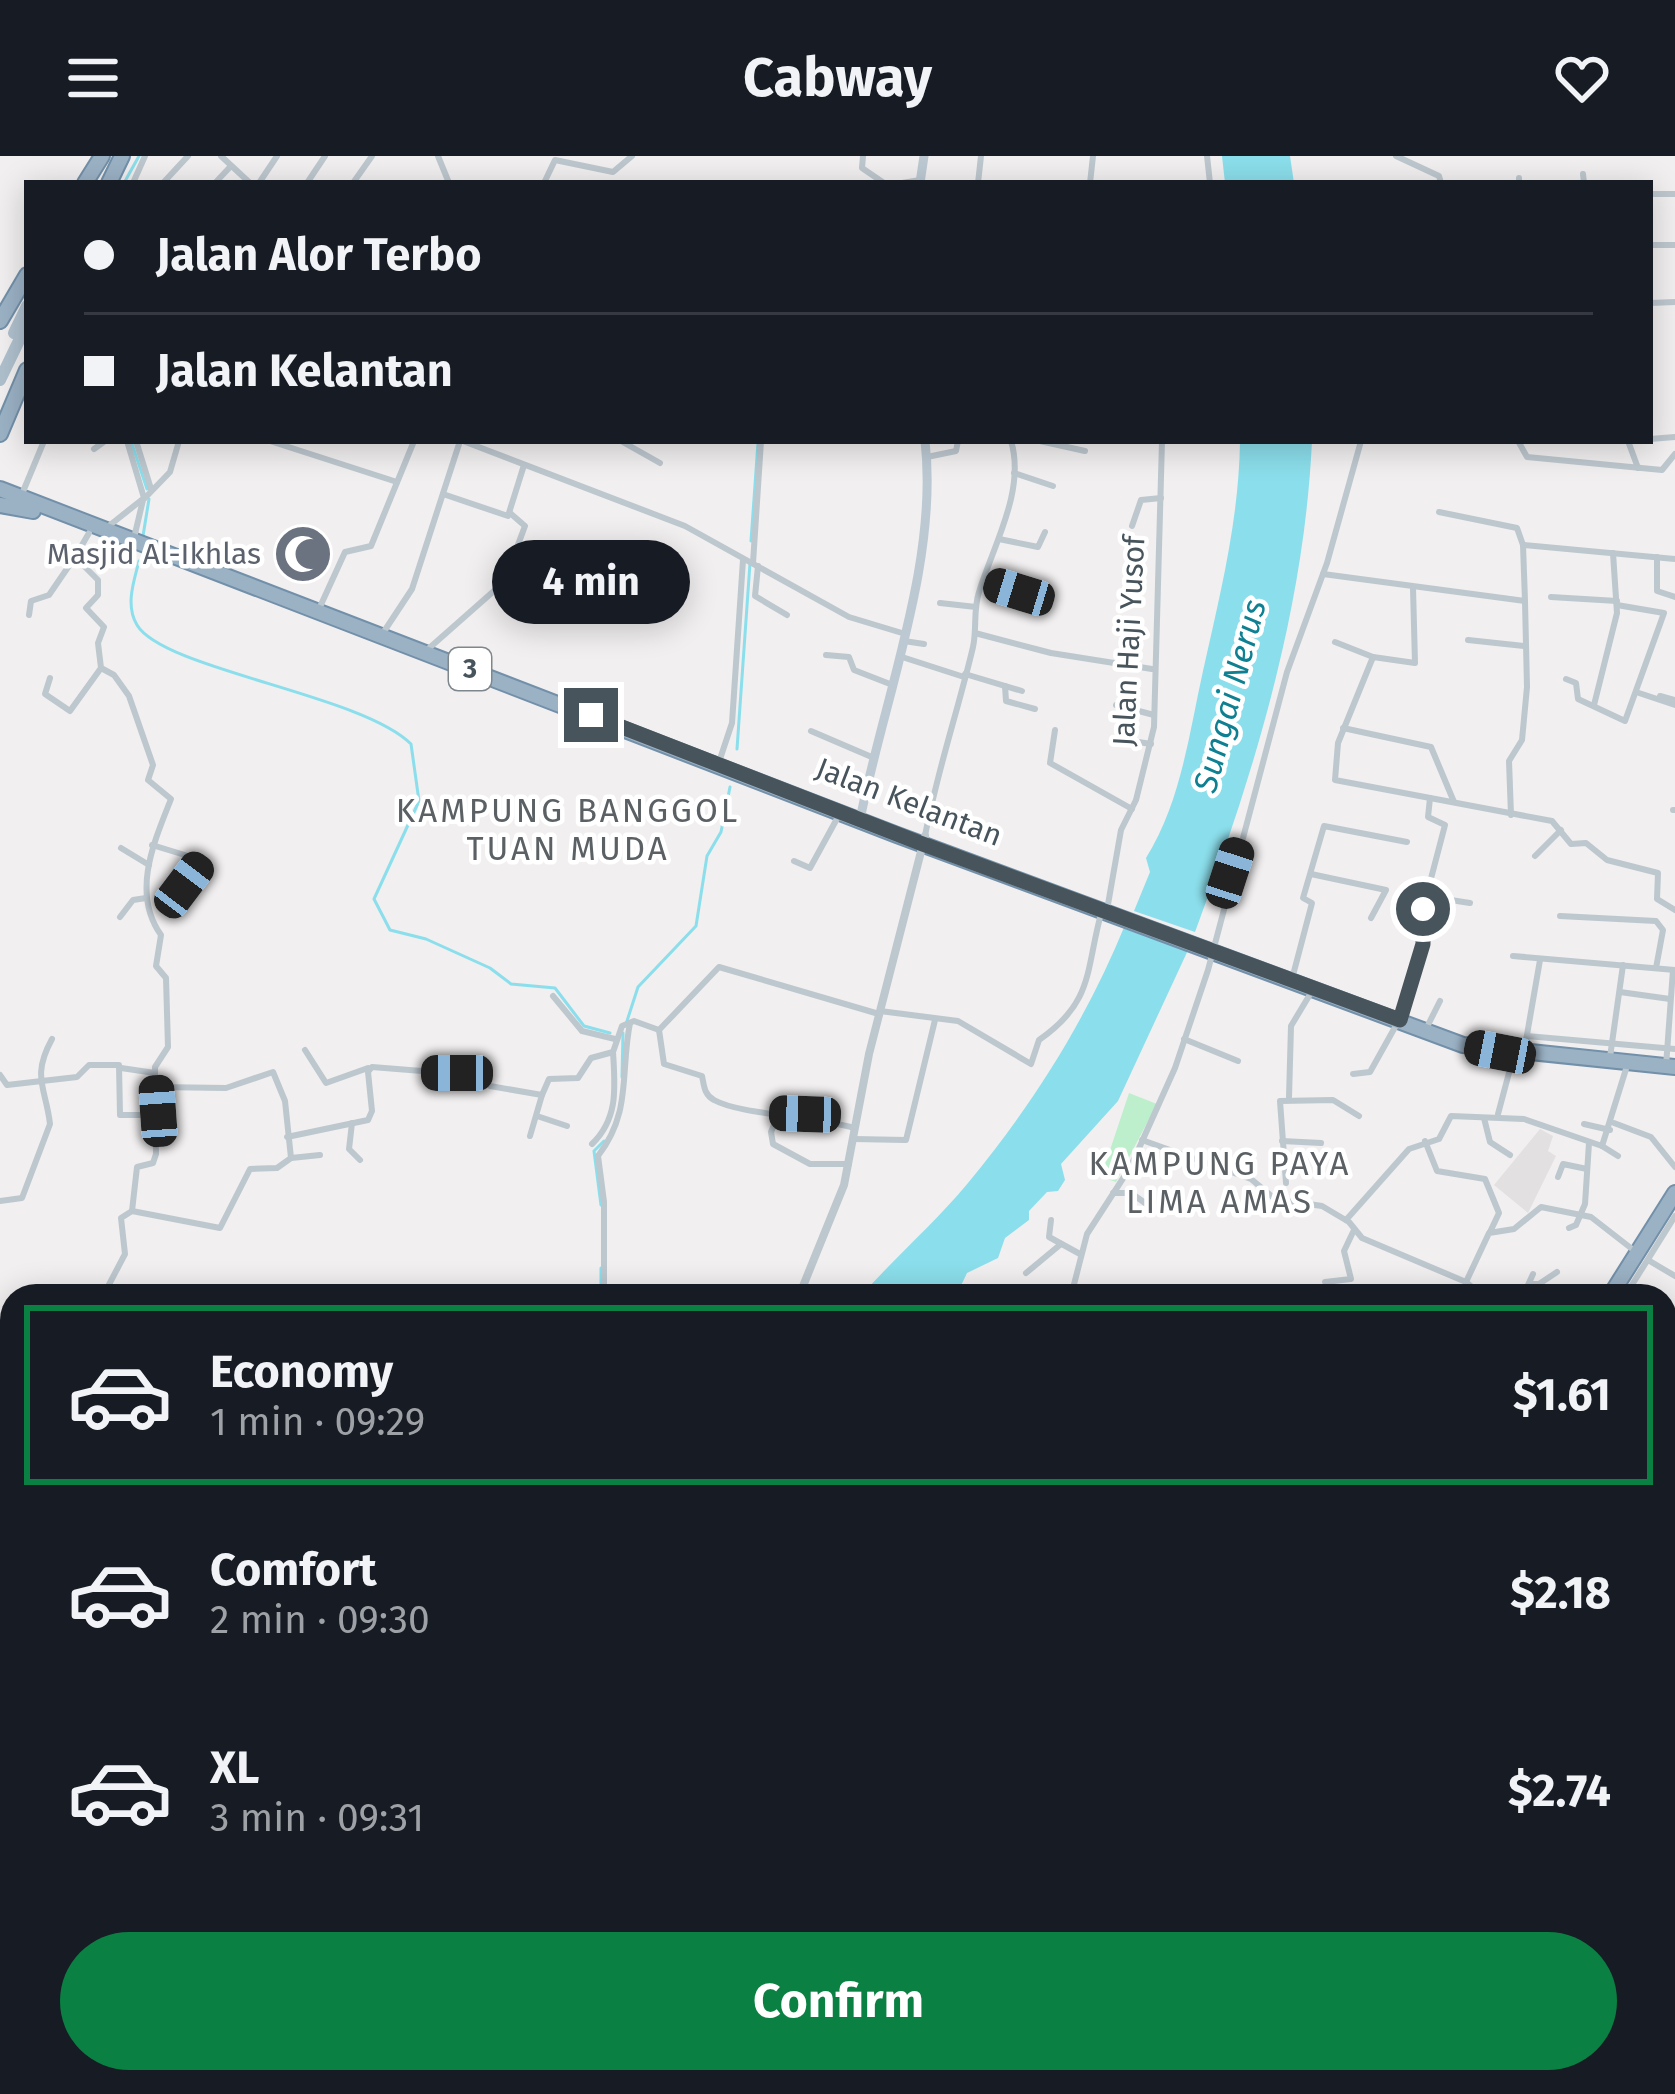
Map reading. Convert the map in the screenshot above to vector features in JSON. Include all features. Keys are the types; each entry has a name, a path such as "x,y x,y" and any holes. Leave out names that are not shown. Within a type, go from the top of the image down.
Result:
{"highway":[{"path":"0,321 24,280"},
{"path":"0,434 24,377"},
{"path":"0,475 21,497"},
{"name":"Jalan Kelantan","path":"0,497 21,497 172,558"},
{"name":"Jalan Kelantan","path":"0,497 1205,947"},
{"name":"Jalan Kelantan","path":"768,781 860,816"},
{"name":"3","path":"1205,947 1426,1030 1519,1054 1672,1069"},
{"name":"3","path":"1519,1054 1529,1060 1672,1069"},
{"path":"1626,1284 1675,1193"},
{"path":"1626,1284 1675,1213"}],"main road":[{"path":"0,361 24,312"},
{"path":"0,380 24,330"},
{"path":"860,816 923,535 931,456 926,444"}],"street":[{"path":"221,156 251,180"},
{"path":"257,180 277,156"},
{"path":"545,180 555,160 613,172 632,156"},
{"path":"862,156 862,169 879,180"},
{"path":"1396,156 1440,180"},
{"path":"166,180 185,157"},
{"path":"218,180 231,166"},
{"path":"21,497 43,444"},
{"path":"94,449 101,444"},
{"path":"128,444 148,495"},
{"path":"134,540 148,495 137,444"},
{"path":"29,615 31,602 49,595 96,531 148,495 170,472 178,444"},
{"path":"279,444 398,482"},
{"path":"318,612 345,552 370,546 413,444"},
{"path":"381,636 412,589 460,444"},
{"path":"469,444 686,526 849,617 924,644"},
{"path":"626,444 661,463"},
{"path":"719,762 732,722 761,444"},
{"path":"933,444 931,456 956,451 957,444"},
{"path":"804,1284 849,1164 880,1012 975,633 976,608 1014,473 1011,444"},
{"path":"1062,444 1085,451"},
{"name":"Jalan Haji Yusof","path":"935,1020 962,1022 1031,1064 1039,1040 1062,1026 1084,990 1110,910 1121,830 1151,744 1162,444"},
{"path":"1074,1284 1080,1254 1163,1103 1287,672 1323,574 1360,444"},
{"path":"1520,444 1527,457 1662,470 1675,454"},
{"path":"1632,444 1638,468"},
{"path":"510,513 524,465"},
{"path":"1014,473 1053,486"},
{"path":"443,494 502,516 510,513"},
{"path":"1132,526 1141,500 1161,498"},
{"path":"1439,512 1517,528 1523,545 1522,736 1509,761 1511,815"},
{"path":"425,653 504,582 525,524 510,513"},
{"path":"999,539 1038,547 1045,532"},
{"path":"1523,545 1675,559"},
{"path":"1594,706 1617,603 1613,553"},
{"path":"50,678 45,694 70,711 101,668 98,643 104,627 86,608 100,589 98,580 75,557"},
{"path":"1657,557 1658,593 1675,597"},
{"path":"750,563 755,596 788,615"},
{"path":"1323,574 1525,601"},
{"path":"983,581 1019,592"},
{"path":"1335,642 1372,657 1415,663 1413,588"},
{"path":"1551,597 1664,613 1625,721 1578,699 1576,683 1566,679"},
{"path":"940,603 976,608"},
{"path":"975,633 1048,653 1152,669"},
{"path":"1468,640 1524,646"},
{"path":"826,655 849,657 854,670 890,685"},
{"path":"897,656 1022,691"},
{"path":"1372,657 1343,728 1333,773 1337,782 1552,821 1571,844 1586,843 1607,860 1658,873 1657,899 1675,910"},
{"path":"101,668 124,684 153,765 148,780 171,799 152,845 146,898 148,919 161,935 156,966 166,978 168,1047 155,1073 154,1161 137,1167 132,1211"},
{"path":"1005,686 1006,701 1036,709"},
{"path":"1637,692 1675,702"},
{"path":"1660,696 1675,702"},
{"path":"1116,705 1154,715"},
{"path":"1343,728 1430,747 1454,802"},
{"path":"1055,730 1050,763 1132,809"},
{"path":"1124,730 1132,741 1151,744"},
{"path":"811,731 874,758"},
{"path":"1353,1074 1371,1070 1400,1020 1423,944 1426,896 1445,825 1429,817 1430,798"},
{"path":"794,861 810,868 840,812"},
{"path":"1292,979 1312,903 1303,901 1327,825 1407,842"},
{"path":"1535,856 1561,830"},
{"path":"152,845 198,859 184,885"},
{"path":"121,848 149,865"},
{"path":"1311,874 1386,890 1371,918"},
{"path":"1426,896 1470,903"},
{"path":"120,917 133,901 146,898"},
{"path":"1560,916 1653,920 1675,933"},
{"path":"1656,968 1664,930"},
{"path":"1513,956 1674,970 1672,1069"},
{"path":"1498,1114 1527,1036 1540,960"},
{"path":"1610,1061 1623,964"},
{"path":"722,967 880,1012 935,1020 906,1140 716,1102 704,1090 702,1076 664,1064 659,1030 722,967"},
{"path":"1289,1098 1291,1027 1314,988"},
{"path":"1619,992 1672,1002"},
{"path":"553,996 582,1030 615,1039"},
{"path":"1426,1030 1440,1001"},
{"path":"626,1023 659,1030"},
{"path":"592,1144 609,1118 616,1094 613,1052 626,1023"},
{"path":"604,1284 604,1202 598,1156 613,1135 627,1094 626,1023"},
{"path":"1527,1036 1671,1049"},
{"path":"1184,1039 1238,1061"},
{"path":"0,1201 22,1198 50,1124 40,1102 42,1059 52,1040"},
{"path":"305,1050 323,1082 370,1068 472,1075 490,1086 542,1095"},
{"path":"530,1136 549,1078 578,1078 591,1058 613,1052"},
{"path":"0,1075 7,1085 79,1077 89,1065 155,1073"},
{"path":"121,1067 120,1115 158,1115"},
{"path":"287,1137 371,1117 370,1068"},
{"path":"1602,1146 1612,1127 1626,1069"},
{"path":"157,1087 226,1088 273,1072 285,1101 291,1158"},
{"path":"1286,1183 1279,1104 1289,1098 1333,1100 1359,1116"},
{"path":"596,1112 609,1118"},
{"path":"779,1113 771,1132 773,1144 809,1163 849,1164"},
{"path":"1346,1220 1409,1149 1438,1139 1451,1116 1498,1114 1602,1146 1618,1156"},
{"path":"537,1116 567,1126"},
{"path":"1484,1118 1490,1142 1510,1155"},
{"path":"352,1123 349,1149 360,1160"},
{"path":"1584,1124 1651,1138 1675,1166"},
{"path":"1142,1140 1252,1179 1275,1199 1312,1203 1396,1255 1466,1282 1499,1213 1485,1179 1437,1171 1425,1141"},
{"path":"1282,1141 1321,1143"},
{"path":"1569,1228 1581,1213 1589,1143"},
{"path":"110,1284 124,1258 121,1218 132,1211 220,1228 250,1168 277,1168 291,1158 320,1155"},
{"path":"1558,1177 1563,1164 1586,1169"},
{"path":"1113,1193 1131,1193 1159,1213"},
{"path":"1489,1233 1514,1228 1541,1207 1581,1213 1675,1276"},
{"path":"1643,1257 1675,1213"},
{"path":"1051,1220 1049,1238 1080,1254"},
{"path":"1325,1282 1351,1279 1344,1251 1354,1230"},
{"path":"1026,1273 1061,1244"},
{"path":"1533,1274 1530,1284 1539,1284 1557,1271"}],"shaded area":[{"path":"1540,1129 1553,1136 1548,1151 1556,1156 1528,1213 1494,1185"}],"green space":[{"path":"1129,1093 1157,1104 1116,1182 1101,1177"}],"water":[{"path":"1222,156 1290,156 1294,180 1225,180"},
{"name":"Sungai Nerus","path":"1240,444 1312,444 1299,567 1273,691 1195,932 1134,911 1150,872 1146,858 1168,814 1188,743 1236,500"},
{"path":"1125,925 1189,948 1118,1101 1061,1164 1065,1180 1058,1191 1047,1192 1029,1211 1029,1220 1005,1238 998,1258 967,1273 962,1284 873,1284 955,1198 1015,1122 1057,1060"}],"waterway":[{"path":"126,180 139,156"},
{"path":"132,444 147,489"},
{"path":"751,541 758,444"},
{"path":"143,536 149,499"},
{"path":"139,561 132,609 137,625 154,641 184,656 351,711 386,726 411,744 419,801 374,899 390,930 426,939 490,968 511,984 555,988 584,1026 610,1033"},
{"path":"737,749 750,563"},
{"path":"626,1024 638,987 696,926 707,856 721,832 730,787"},
{"path":"622,1077 623,1033"},
{"path":"601,1205 594,1151 604,1141"},
{"path":"601,1268 601,1284"}],"place":[{"name":"Masjid Al-Ikhlas","path":"303,554"}],"district":[{"name":"KAMPUNG BANGGOL TUAN MUDA","path":"568,830"},
{"name":"KAMPUNG PAYA LIMA AMAS","path":"1220,1183"}],"route":[{"path":"591,715 920,843 1400,1020 1423,944 1423,909"}]}
